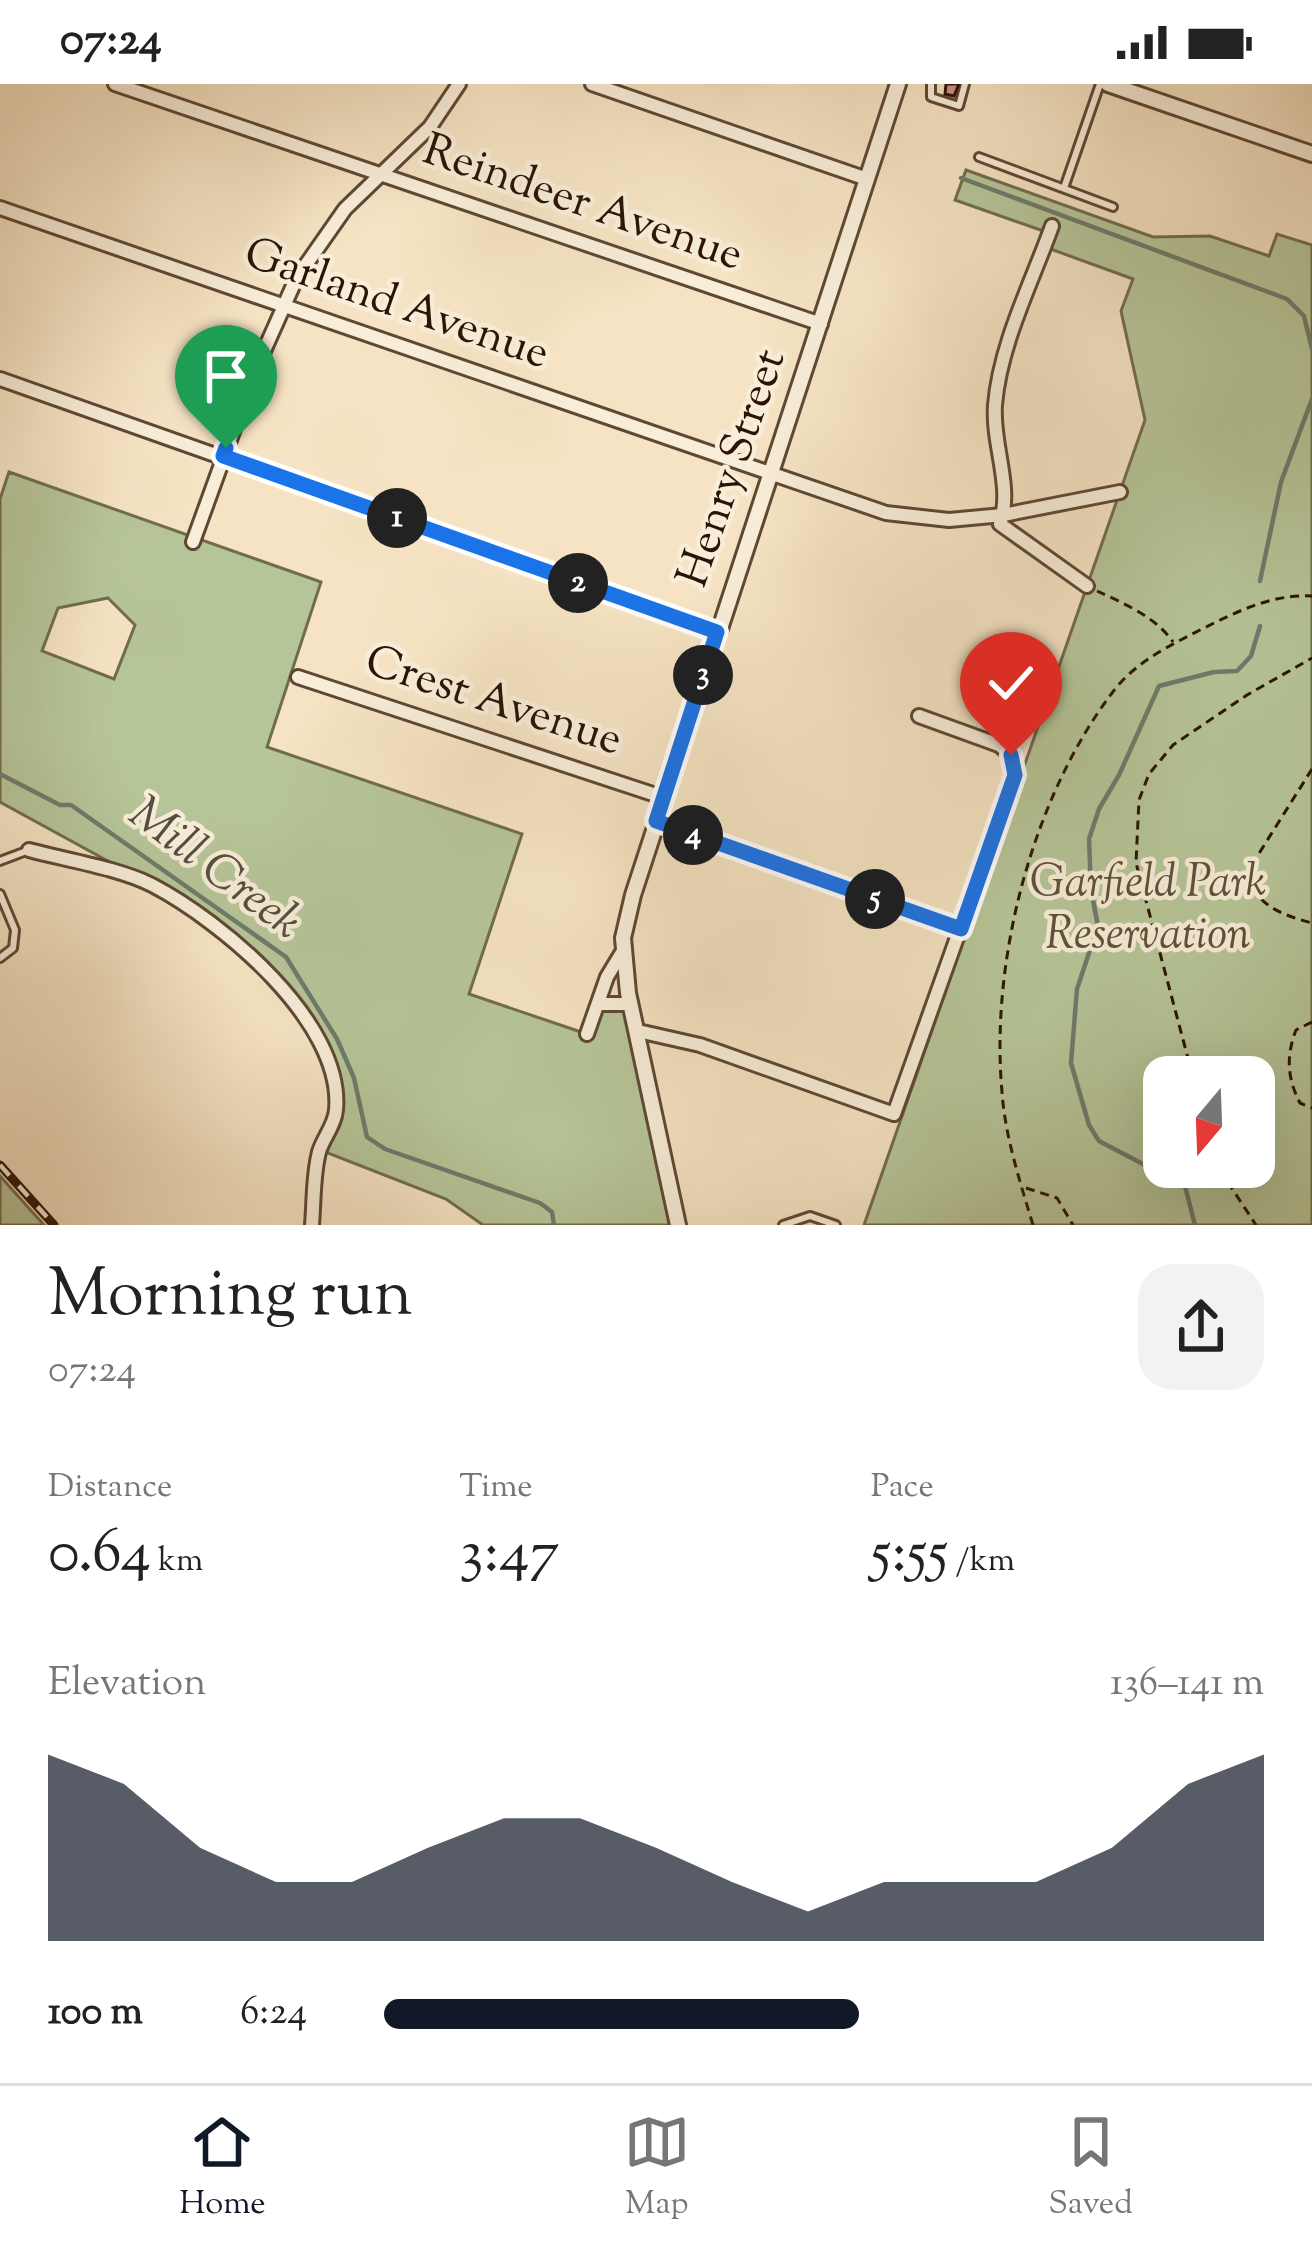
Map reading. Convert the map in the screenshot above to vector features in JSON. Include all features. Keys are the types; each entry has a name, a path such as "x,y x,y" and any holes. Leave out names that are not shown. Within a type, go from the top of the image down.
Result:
{"street":[{"name":"Reindeer Avenue","path":"116,84 820,324"},
{"path":"193,542 255,370 296,279 317,244 430,127 459,84"},
{"path":"592,84 867,179"},
{"name":"Henry Street","path":"678,1225 631,1004 624,948 632,895 898,84"},
{"path":"1104,84 1312,154"},
{"name":"Garland Avenue","path":"0,208 886,513 950,520 1003,515 1120,492"},
{"path":"1052,226 1006,353 995,404 997,452 1007,504 1000,524 1087,586"},
{"path":"0,379 717,632"},
{"name":"Crest Avenue","path":"298,676 664,798"},
{"path":"638,1031 700,1046 894,1114 1015,775 1011,755 999,745 919,716"},
{"path":"656,821 961,929"},
{"path":"28,850 148,883 224,931 309,1024 332,1071 336,1109 320,1150 312,1225"},
{"name":"Henry Street","path":"587,1034 607,977 624,948"},
{"path":"598,1004 631,1004"}],"lane":[{"path":"931,84 931,97 959,106 965,84"},
{"path":"1064,189 1104,84"},
{"path":"980,157 1113,207"},
{"path":"0,861 28,850"},
{"path":"0,894 15,930 13,948 0,958"},
{"path":"783,1225 810,1216 836,1225"}],"path":[{"path":"1087,586 1132,608 1174,643"},
{"path":"1033,1225 1002,1094 1005,961 1020,893 1068,763 1113,691 1148,657 1250,605 1312,596"},
{"path":"1187,1056 1136,863 1139,800 1150,774 1173,745 1312,658"},
{"path":"1312,769 1253,862 1250,876 1254,892 1274,910 1312,922"},
{"path":"1312,1022 1296,1030 1288,1049 1290,1084 1300,1103 1312,1108"},
{"path":"1022,1186 1057,1198 1073,1225"},
{"path":"1232,1188 1256,1225"}],"green space":[{"name":"Garfield Park Reservation","path":"966,170 1153,237 1210,236 1269,256 1277,234 1312,245 1312,1225 864,1225 1145,420 1121,311 1133,279 1045,247 1049,233 955,200"},
{"path":"9,472 321,582 267,747 522,834 469,994 587,1034 598,1004 631,1004 678,1225 483,1225 446,1199 320,1150 333,1121 332,1071 309,1024 224,931 148,883 0,802 0,499","holes":["108,598 135,625 114,679 42,651 58,608"]},
{"path":"0,1176 44,1225 0,1225"}],"waterway":[{"path":"961,178 1287,299 1304,316 1312,349"},
{"path":"1260,581 1281,482 1312,399"},
{"path":"1195,1225 1185,1186 1099,1141 1089,1125 1071,1063 1077,989 1098,926 1089,839 1159,686 1237,671 1251,656 1260,626"},
{"name":"Mill Creek","path":"0,774 60,805 71,805 286,957 337,1039 354,1078 367,1137 385,1149 540,1203 552,1212 554,1225"}],"railway":[{"path":"0,1165 54,1225"}],"route":[{"path":"226,448 223,456 717,632 656,821 961,929 1015,775 1011,755"}]}
